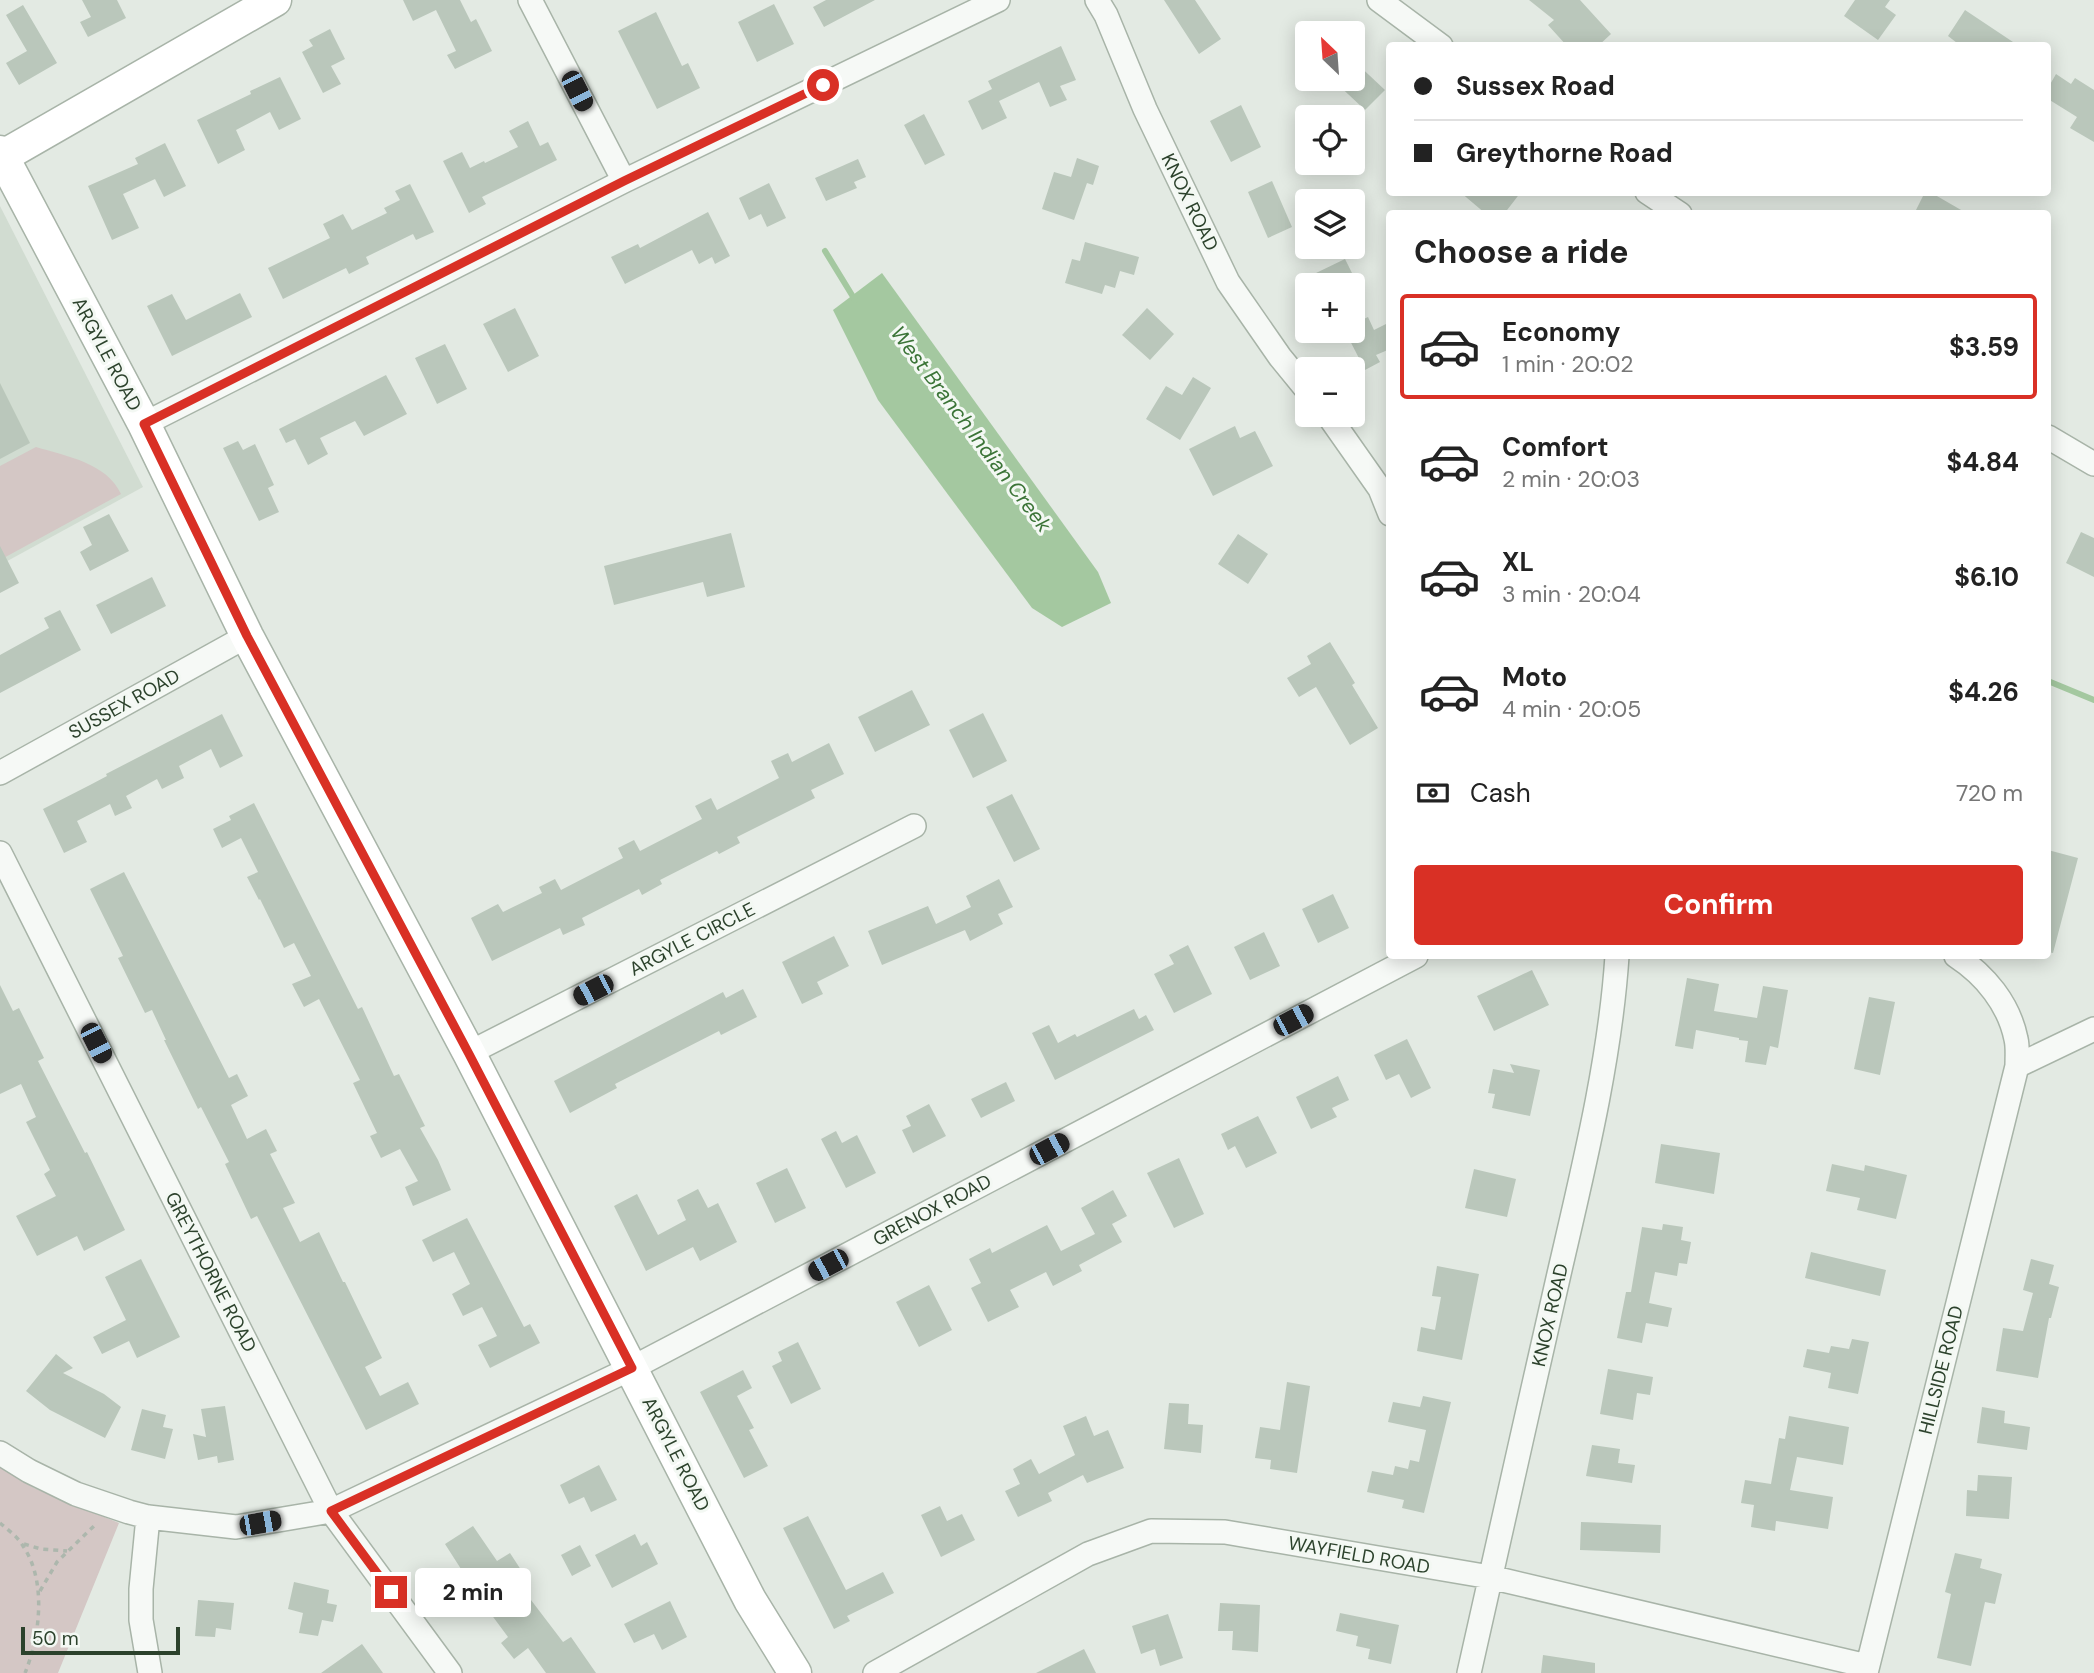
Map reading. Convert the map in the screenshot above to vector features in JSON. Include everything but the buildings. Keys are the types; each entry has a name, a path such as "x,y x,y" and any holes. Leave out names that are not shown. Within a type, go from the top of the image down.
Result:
{"street":[{"path":"1,155 275,0"},
{"path":"530,0 624,181"},
{"path":"144,424 624,181 998,0"},
{"name":"KNOX ROAD","path":"1097,0 1106,15 1145,109 1228,282 1295,375"},
{"path":"1379,0 1436,42"},
{"name":"ARGYLE ROAD","path":"1,155 144,424 247,636 469,1054 750,1600 795,1673"},
{"path":"1653,196 1674,210"},
{"path":"1336,427 1380,489 1386,504"},
{"path":"2051,439 2094,464"},
{"name":"SUSSEX ROAD","path":"0,773 247,636"},
{"name":"ARGYLE CIRCLE","path":"469,1054 914,825"},
{"name":"GREYTHORNE ROAD","path":"0,853 331,1511 450,1673"},
{"name":"GRENOX ROAD","path":"0,1453 54,1484 148,1517 236,1527 331,1511 632,1368 1410,959"},
{"name":"KNOX ROAD","path":"1469,1673 1581,1177 1603,1068 1615,995 1617,959"},
{"path":"1961,959 1990,985 2009,1015 2017,1041 2017,1066 2094,1029"},
{"name":"HILLSIDE ROAD","path":"1867,1670 2017,1066"},
{"path":"148,1517 141,1589 141,1620 150,1673"},
{"name":"WAYFIELD ROAD","path":"875,1673 1088,1554 1151,1531 1225,1532 1490,1577 1867,1670"}],"path":[{"path":"38,1593 67,1550 99,1519 106,1504"},
{"path":"0,1523 22,1544 29,1556 38,1593 39,1609 34,1645 25,1673"},
{"path":"22,1544 41,1549 67,1550"}],"shaded area":[{"path":"0,206 143,487 0,565"},
{"path":"36,447 96,468 115,483 121,494 0,560 0,466"},
{"path":"0,1467 34,1488 119,1523 58,1673 0,1673"}],"water":[{"path":"882,273 1098,572 1111,603 1062,627 1032,608 878,400 833,310"}],"waterway":[{"name":"West Branch Indian Creek","path":"825,251 855,300"},
{"name":"West Branch Indian Creek","path":"2051,682 2094,700"}],"route":[{"path":"391,1592 331,1511 632,1368 247,636 144,424 624,181 823,85"}]}
